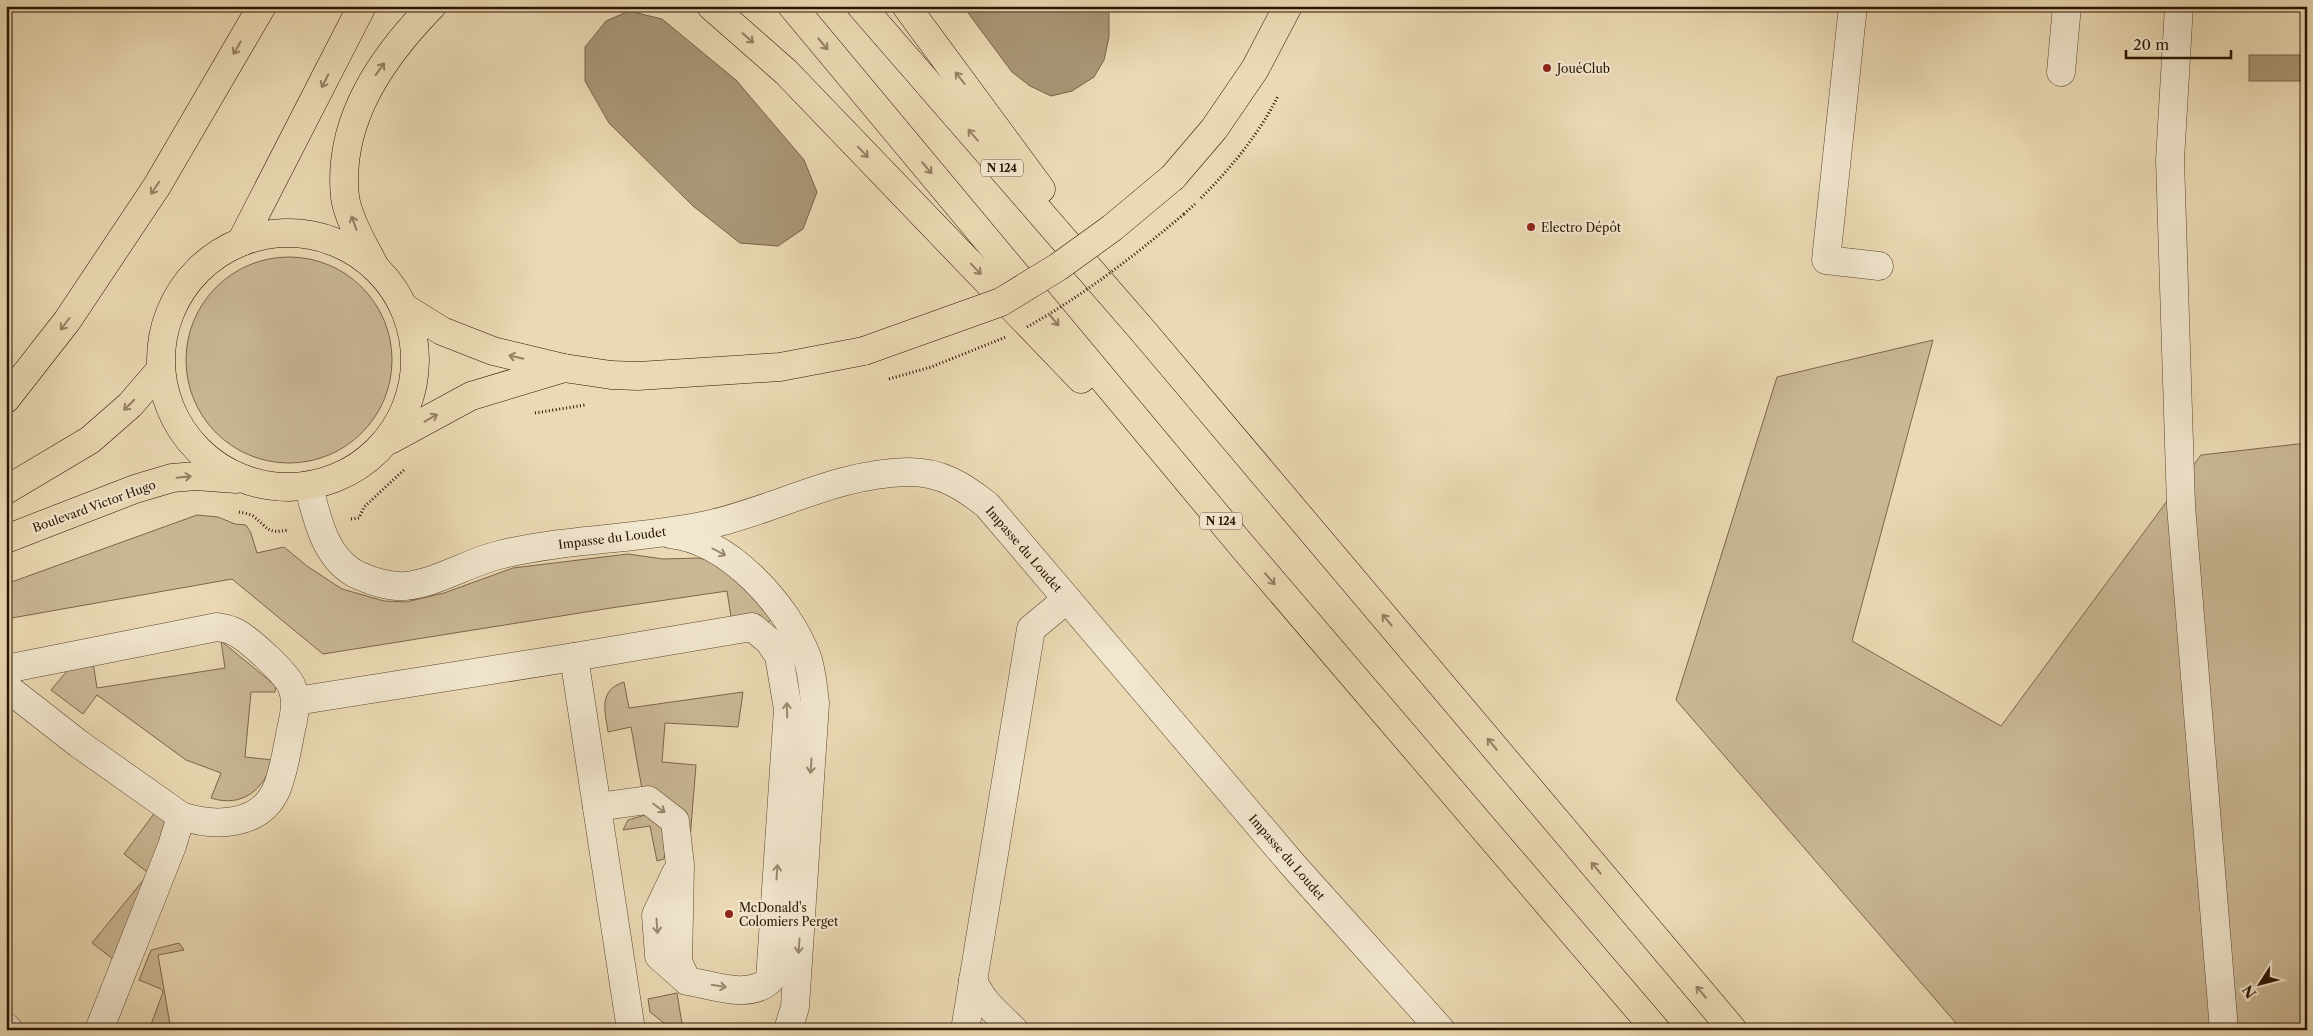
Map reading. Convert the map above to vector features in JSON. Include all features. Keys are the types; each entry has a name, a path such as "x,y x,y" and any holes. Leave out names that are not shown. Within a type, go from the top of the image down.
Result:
{"main road":[{"path":"6,398 67,321 157,186 262,6"},
{"path":"241,242 362,6"},
{"path":"375,267 357,231 345,198 346,156 355,119 374,77 404,36 432,6"},
{"path":"711,6 786,72 1243,547"},
{"name":"N 124","path":"792,6 1243,547 1656,1030"},
{"name":"N 124","path":"862,6 1142,331 1733,1030"},
{"path":"906,6 920,28 975,96 1142,331"},
{"path":"405,308 442,331 493,351 564,368 611,375 638,376 780,367 864,351 1001,302 1058,267 1112,228 1173,176 1214,129 1250,76 1288,6"},
{"path":"388,441 406,411 415,377 415,342 405,308 392,286 375,267 355,251 328,239 299,233 269,234 241,242 213,257 189,279 172,306 163,336 161,368 165,392 173,415 186,436 202,454 221,469 242,480 276,488 310,487 346,474 366,462 388,441 471,396 564,368"},
{"path":"6,490 90,440 130,406 161,368"},
{"name":"Boulevard Victor Hugo","path":"6,539 135,489 172,478 196,476 242,480"}],"street":[{"path":"1853,6 1826,260 1879,266"},
{"path":"2061,72 2067,6"},
{"path":"2179,6 2170,160 2181,506 2224,1030"},
{"name":"Impasse du Loudet","path":"310,487 319,525 336,557 346,567 359,575 372,580 405,586 513,552 705,525 737,517 824,486 881,473 929,473 951,480 966,488 987,505 1293,865 1441,1030"},
{"path":"657,532 687,535 724,554 744,570 783,611 796,633 807,658 815,702 795,1007 788,1030"},
{"path":"965,1030 1031,629 1067,599"},
{"path":"6,669 217,627 236,632 282,671 292,686 296,701 285,758 276,790 256,813 237,822 211,823 198,822 181,816 79,744 6,687"},
{"path":"296,701 752,627 769,641 779,656 788,709 770,980 762,987 747,991 687,981 678,962 680,865 675,821 648,800 596,807"},
{"path":"574,657 631,1030"},
{"path":"98,1030 172,846 181,816"},
{"path":"973,980 978,992 986,1002 1014,1030"},
{"path":"6,1027 9,1030"}],"path":[{"path":"230,509 253,515 266,530 276,533 359,518 364,507 410,464"}],"shaded area":[{"path":"963,6 1109,6 1109,37 1104,60 1094,77 1072,91 1051,96 1030,86 1012,72"},
{"path":"629,11 662,19 736,80 804,160 817,192 803,229 778,246 740,243 693,206 609,123 585,81 585,47 606,21"},
{"path":"2249,55 2301,55 2301,81 2249,81"},
{"path":"289,257 319,261 338,269 362,287 380,311 388,330 392,360 388,390 380,409 362,433 338,451 319,459 289,463 259,459 240,451 216,433 198,409 190,390 186,360 190,330 198,311 216,287 240,269 259,261"},
{"path":"1933,340 1852,641 2001,726 2201,455 2307,443 2307,1030 1962,1030 1676,700 1777,377"},
{"path":"197,515 218,517 235,524 246,525 251,533 257,553 284,547 307,566 342,589 384,601 406,602 444,593 513,568 628,554 663,559 699,558 718,563 775,618 765,624 731,617 727,591 323,654 232,579 6,619 6,584"},
{"path":"221,641 276,686 275,692 251,692 245,757 273,760 269,771 258,788 242,798 222,800 211,798 221,773 186,760 97,695 83,714 51,690 73,664 93,662 97,688 225,668"},
{"path":"624,682 629,708 743,692 738,727 665,723 662,762 696,765 690,839 642,789 631,727 608,732 605,702 610,690"},
{"path":"156,811 163,817 164,825 161,838 147,872 124,854"},
{"path":"649,814 663,823 666,842 664,859 657,861 650,826 623,830 628,820"},
{"path":"145,878 113,959 92,943"},
{"path":"179,943 184,950 158,955 171,1030 149,1030 163,992 161,989 139,980 151,950"},
{"path":"677,993 683,1030 673,1030 650,1012 648,999"}],"place":[{"name":"JouéClub","path":"1547,68"},
{"name":"Electro Dépôt","path":"1531,227"},
{"name":"McDonald's Colomiers Perget","path":"729,914"}]}
